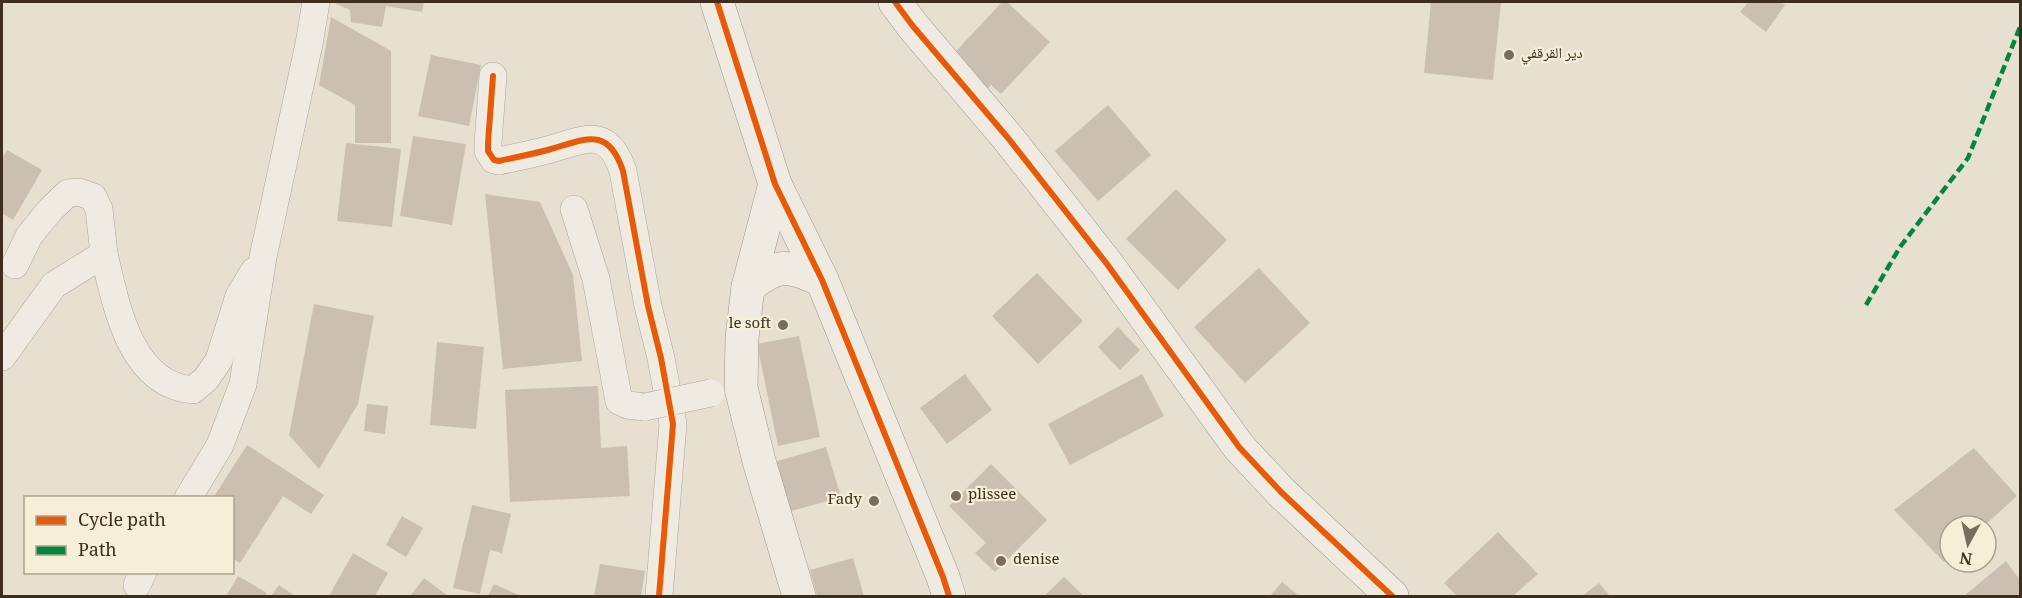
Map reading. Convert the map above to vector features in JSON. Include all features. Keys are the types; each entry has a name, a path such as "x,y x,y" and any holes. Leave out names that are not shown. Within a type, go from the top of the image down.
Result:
{"street":[{"path":"189,496 220,445 243,384 263,257 316,2"},
{"path":"717,2 776,184 822,280 952,590"},
{"path":"895,2 1008,138 1107,264 1239,447 1281,492 1392,597"},
{"path":"493,76 488,151 490,156 499,161 584,139 603,142 612,148 623,171 673,424 659,597"},
{"path":"776,184 748,287 742,338 726,390 759,461 799,597"},
{"path":"15,266 29,236 51,209 68,193 79,192 93,197 99,209 104,254 116,307 140,360 160,380 179,389 193,390 206,378 219,360 239,296 263,257"},
{"path":"574,209 598,289 619,400 627,405 645,407 726,390"},
{"path":"2,357 54,285 104,254"},
{"path":"748,287 775,269 787,268 822,280"}],"building":[{"path":"337,2 424,2 422,12 386,6 382,27 351,22 350,10 336,4"},
{"path":"1002,2 1007,2 1050,42 1001,94 991,85 980,96 945,63"},
{"path":"1431,2 1501,2 1493,80 1424,73"},
{"path":"1748,2 1780,2 1785,5 1766,32 1740,12"},
{"path":"331,17 391,51 391,143 355,143 355,105 319,85"},
{"path":"431,55 481,65 469,126 418,116"},
{"path":"1108,105 1151,155 1098,201 1055,151"},
{"path":"413,136 466,144 452,225 400,216"},
{"path":"346,143 401,149 392,227 337,221"},
{"path":"7,150 42,170 13,220 2,213 2,159"},
{"path":"1176,189 1227,240 1178,290 1126,239"},
{"path":"485,194 540,202 573,275 582,361 503,369"},
{"path":"1259,268 1310,323 1245,383 1194,327"},
{"path":"1037,273 1083,321 1038,364 992,316"},
{"path":"314,304 374,316 358,404 319,469 289,435"},
{"path":"1118,327 1140,350 1120,370 1098,347"},
{"path":"799,336 820,437 778,446 757,344"},
{"path":"437,342 484,347 476,429 430,425"},
{"path":"965,374 992,410 947,444 920,408"},
{"path":"1142,374 1164,416 1070,465 1048,424"},
{"path":"598,386 601,448 627,446 630,496 510,502 505,390"},
{"path":"367,404 388,406 385,434 364,431"},
{"path":"247,445 324,495 311,514 283,496 240,563 234,559 234,496 214,496"},
{"path":"826,447 841,497 788,512 774,462"},
{"path":"1974,448 2017,496 1997,514 1938,514 1938,556 1894,510"},
{"path":"991,464 1047,520 995,572 975,553 986,543 949,506"},
{"path":"472,505 511,514 502,553 490,550 480,594 453,588"},
{"path":"402,516 423,528 406,557 386,545"},
{"path":"1498,532 1538,574 1513,596 1457,596 1444,583"},
{"path":"353,553 388,573 375,596 329,596"},
{"path":"853,558 864,596 817,596 810,570"},
{"path":"2006,561 2020,580 2020,596 1964,596 1990,574 1998,574 1998,568"},
{"path":"600,564 645,571 641,596 594,596"},
{"path":"238,576 267,593 265,596 226,596"},
{"path":"1064,577 1084,596 1044,596"},
{"path":"424,578 448,596 410,596"},
{"path":"1282,582 1299,596 1270,596"},
{"path":"1599,583 1610,596 1582,596"},
{"path":"494,584 521,596 488,596"},
{"path":"279,585 295,596 271,596"}],"marked path":[{"path":"1866,305 1900,247 1968,158 2020,27"}],"cycle path":[{"path":"717,2 775,184 822,280 949,596"},
{"path":"895,2 1008,138 1107,264 1239,447 1281,492 1392,596"},
{"path":"493,76 488,151 494,160 499,161 594,139 610,147 623,171 673,424 659,596"}],"place":[{"name":"دير القرقفي","path":"1509,55"},
{"name":"le soft","path":"783,325"},
{"name":"plissee","path":"956,496"},
{"name":"Fady","path":"874,501"},
{"name":"denise","path":"1001,561"}]}
